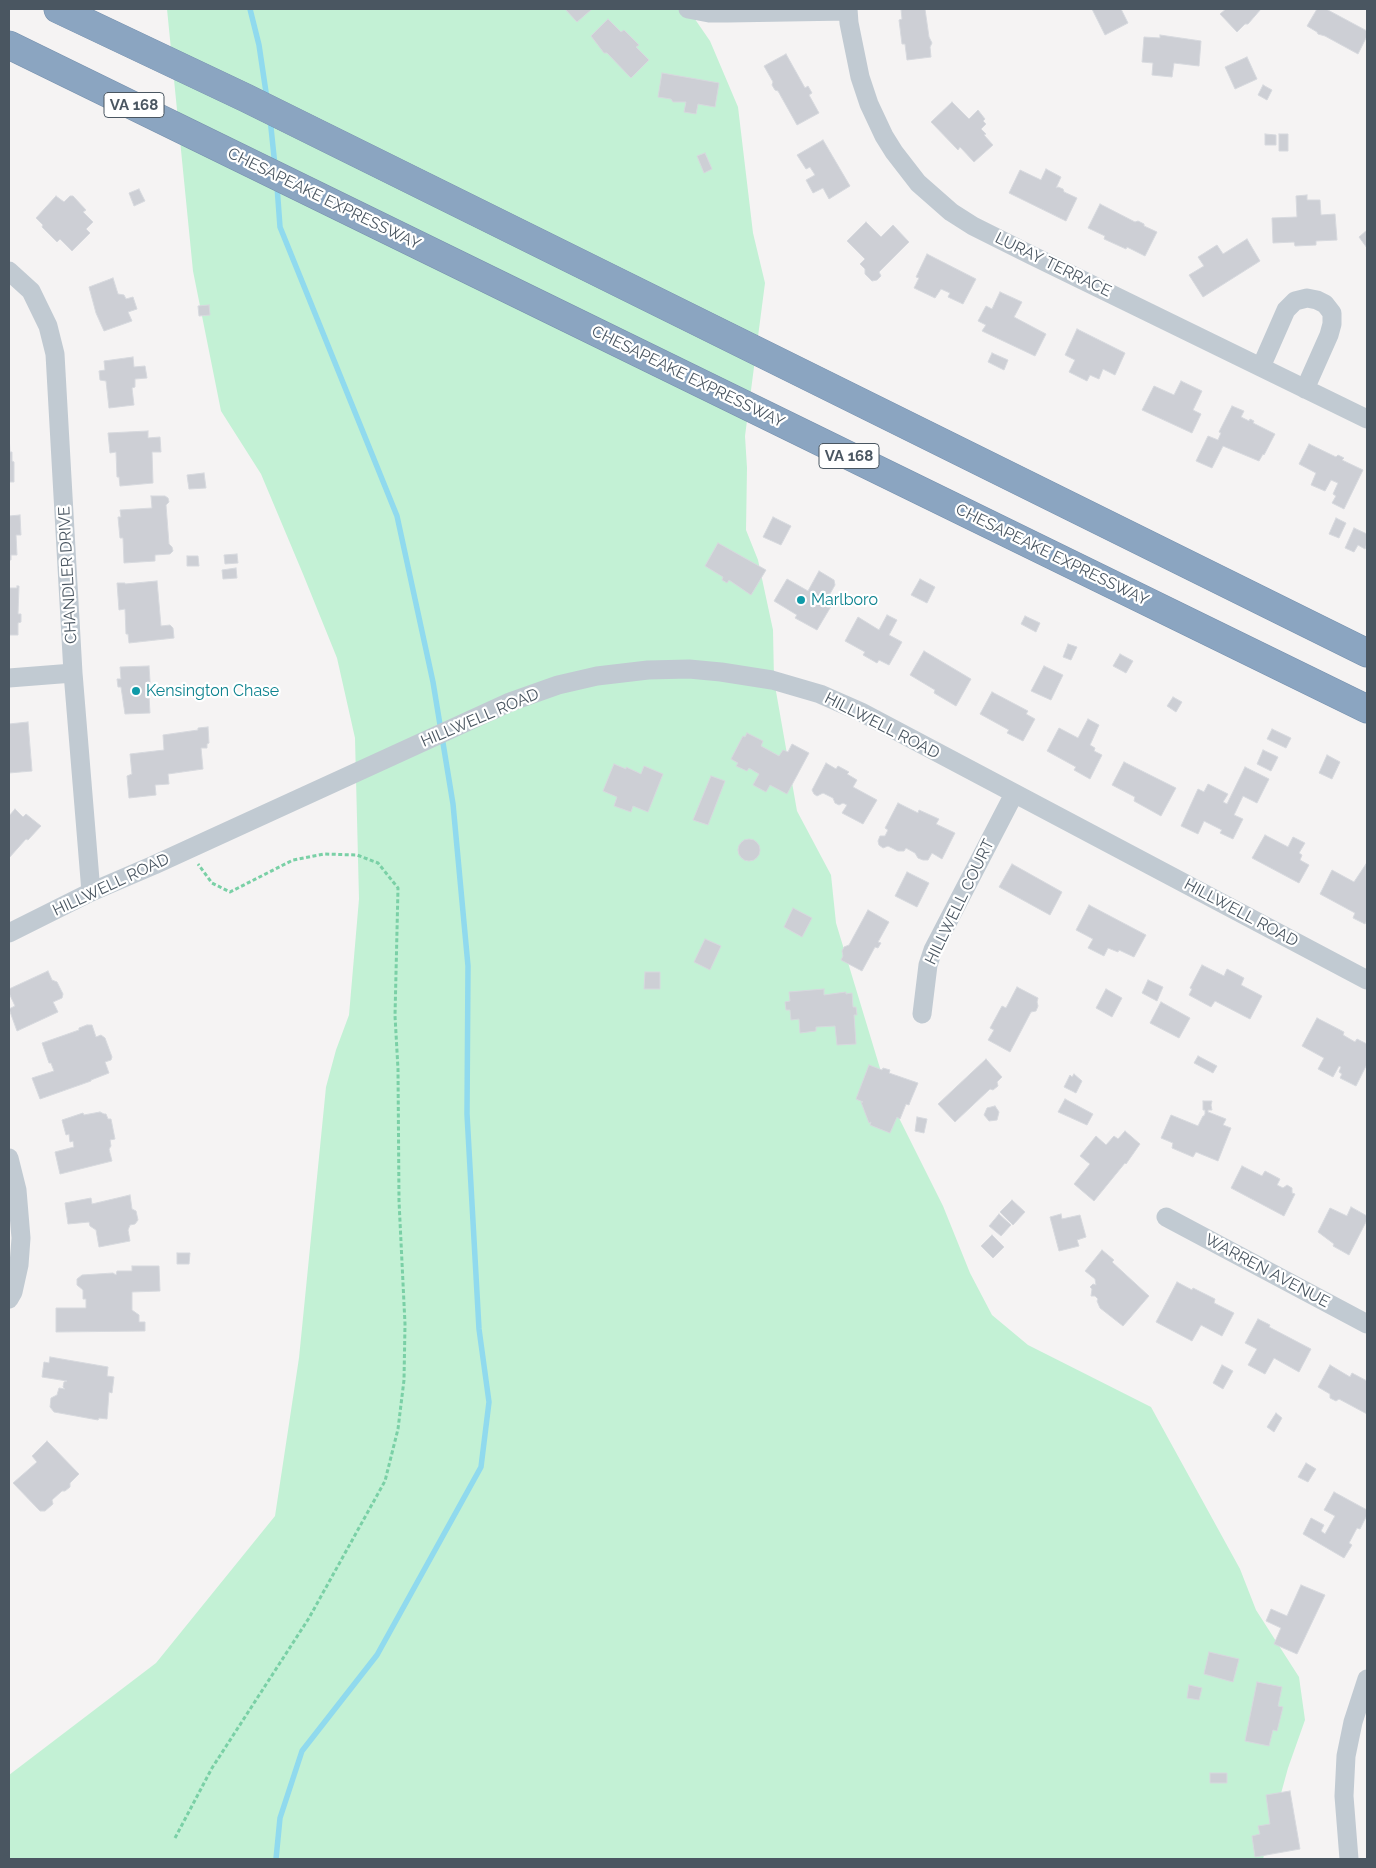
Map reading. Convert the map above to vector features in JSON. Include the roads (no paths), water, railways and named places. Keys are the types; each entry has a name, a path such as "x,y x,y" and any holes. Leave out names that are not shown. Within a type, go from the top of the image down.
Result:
{"highway":[{"path":"58,9 246,98 1367,653"},
{"name":"CHESAPEAKE EXPRESSWAY","path":"9,45 1367,709"}],"street":[{"path":"688,9 728,13 848,10"},
{"name":"LURAY TERRACE","path":"848,10 860,77 869,104 884,136 918,183 951,212 973,226 1023,251 1367,419"},
{"name":"CHANDLER DRIVE","path":"9,271 31,291 48,326 55,354 73,673 91,892"},
{"path":"1261,367 1286,310 1295,301 1306,298 1326,304 1332,313 1332,324 1329,335 1305,388"},
{"name":"HILLWELL ROAD","path":"9,933 91,892 188,850 510,702 558,685 587,678 648,670 689,669 772,680 820,694 861,712 1367,980"},
{"path":"9,678 73,673"},
{"name":"HILLWELL COURT","path":"922,1014 928,965 933,950 1014,794"},
{"path":"9,1158 17,1190 21,1238 19,1265 13,1292 9,1300"},
{"name":"WARREN AVENUE","path":"1166,1217 1367,1324"},
{"path":"1349,1859 1344,1796 1346,1756 1353,1722 1367,1679"}],"waterway":[{"path":"250,9 259,45 267,99"},
{"path":"270,118 275,166"},
{"path":"276,1859 280,1818 302,1751 377,1655 481,1467 489,1402 479,1329 467,1114 468,966 453,804 433,682 397,516 280,227 277,186"}],"place":[{"name":"Marlboro","path":"801,600"},
{"name":"Kensington Chase","path":"136,691"}]}
